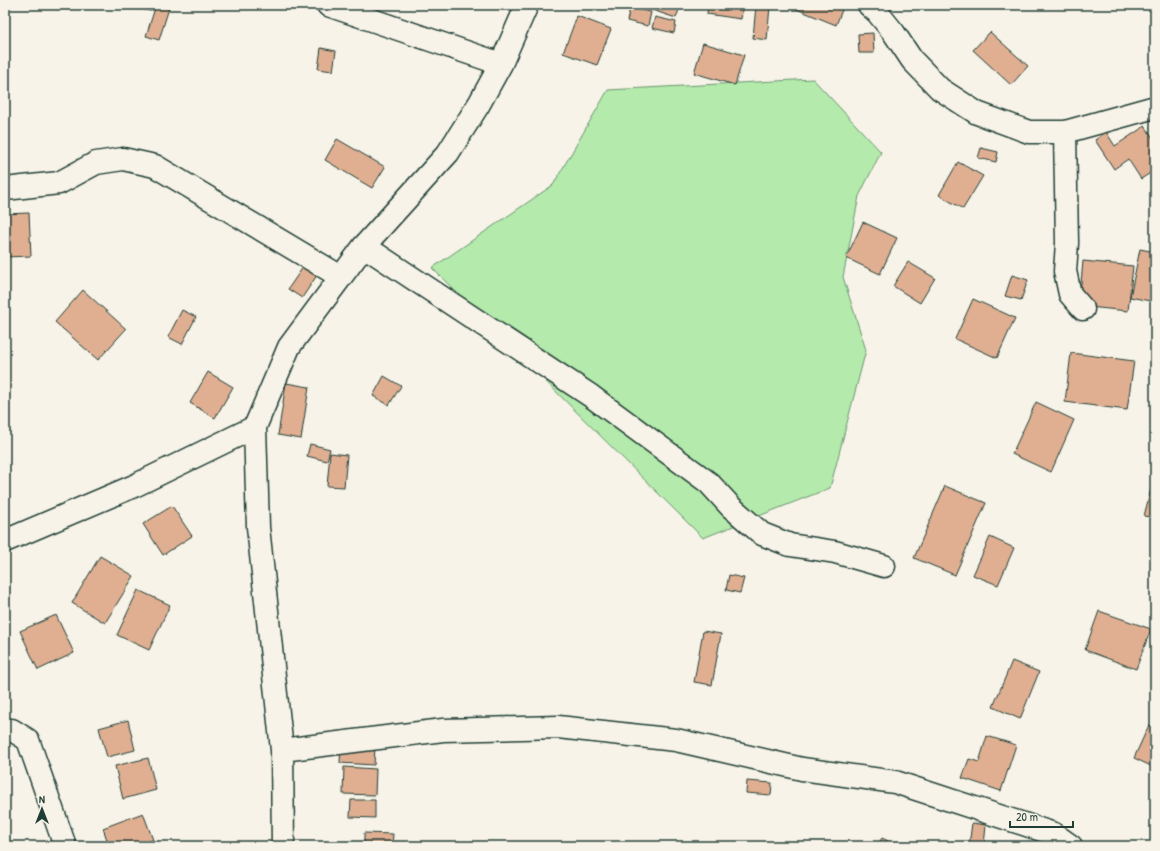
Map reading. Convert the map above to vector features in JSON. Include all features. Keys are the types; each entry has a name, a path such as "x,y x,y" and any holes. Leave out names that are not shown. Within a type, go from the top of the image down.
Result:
{"street":[{"path":"328,5 502,64"},
{"path":"283,846 282,750 258,528 255,427 289,347 364,246 448,153 502,64 527,5"},
{"path":"869,5 877,12 894,33 912,60 940,89 977,113 1030,132 1065,132 1154,108"},
{"path":"1065,132 1067,242 1065,271 1070,294 1083,310"},
{"path":"5,189 59,183 96,163 123,159 155,166 341,277"},
{"path":"364,246 591,396 708,483 731,507 762,534 790,545 835,552 884,566"},
{"path":"5,541 134,486 255,427"},
{"path":"282,750 443,730 558,727 676,740 802,769 895,782 1054,834 1071,846"},
{"path":"5,730 12,730 28,740 65,846"}],"green space":[{"path":"813,79 881,152 859,196 843,277 866,350 830,488 703,538 432,268 553,185 608,90"}],"building":[{"path":"56,5 71,5 70,9"},
{"path":"140,5 153,5 151,11 139,9"},
{"path":"156,5 170,5 159,40 146,36"},
{"path":"637,5 673,5 680,7 676,18"},
{"path":"708,5 743,5 741,19 707,14"},
{"path":"756,5 770,6 767,40 753,38"},
{"path":"796,5 844,5 836,25 794,8"},
{"path":"630,8 651,12 648,26 627,21"},
{"path":"577,16 611,29 597,65 563,53"},
{"path":"655,17 676,22 674,33 652,28"},
{"path":"990,32 1028,66 1011,85 973,50"},
{"path":"873,33 874,53 859,53 858,34"},
{"path":"703,43 744,55 735,85 694,73"},
{"path":"321,48 336,51 333,71 318,69"},
{"path":"1145,126 1155,141 1155,170 1141,179 1128,159 1114,169 1095,140 1106,132 1115,146"},
{"path":"337,139 385,167 372,188 325,160"},
{"path":"981,148 998,152 996,162 978,158"},
{"path":"958,162 983,176 963,209 939,195"},
{"path":"29,213 31,256 5,257 5,214"},
{"path":"863,222 897,238 880,274 846,258"},
{"path":"1140,249 1155,252 1155,302 1130,297"},
{"path":"310,257 323,266 302,298 288,289"},
{"path":"1083,261 1133,266 1128,311 1079,306"},
{"path":"908,262 935,278 920,303 893,286"},
{"path":"1012,275 1028,280 1021,300 1005,296"},
{"path":"83,290 126,329 98,360 55,322"},
{"path":"973,299 1015,318 997,358 955,339"},
{"path":"182,310 196,317 182,344 168,337"},
{"path":"1071,353 1134,361 1127,410 1065,402"},
{"path":"208,372 233,387 215,418 190,403"},
{"path":"384,376 401,386 389,405 373,396"},
{"path":"286,383 309,387 301,439 278,435"},
{"path":"1036,402 1074,420 1051,472 1012,454"},
{"path":"310,444 330,449 327,461 307,456"},
{"path":"330,453 347,455 344,487 327,486"},
{"path":"1155,474 1155,518 1144,516"},
{"path":"945,486 986,503 955,575 914,558"},
{"path":"172,506 192,536 163,555 143,524"},
{"path":"990,537 1014,548 998,585 973,575"},
{"path":"100,556 134,576 105,623 72,603"},
{"path":"729,575 744,578 740,593 726,590"},
{"path":"138,590 170,605 149,650 117,635"},
{"path":"1099,611 1151,629 1136,669 1085,650"},
{"path":"56,615 74,653 38,670 20,631"},
{"path":"703,631 721,634 712,685 694,682"},
{"path":"1012,661 1039,672 1020,719 993,707"},
{"path":"128,720 135,750 107,757 99,728"},
{"path":"1149,725 1155,727 1155,757 1151,766 1134,758"},
{"path":"987,736 1016,745 1001,791 962,778 969,759 979,762"},
{"path":"341,745 375,747 374,765 340,763"},
{"path":"148,758 156,790 123,799 115,766"},
{"path":"344,767 376,769 375,795 343,794"},
{"path":"747,781 772,783 771,795 746,793"},
{"path":"351,800 375,800 375,818 350,817"},
{"path":"143,813 153,840 135,846 109,846 103,828"},
{"path":"972,823 986,825 984,846 969,846"},
{"path":"364,833 393,834 392,846 364,846"},
{"path":"882,838 898,846 877,846"}]}
